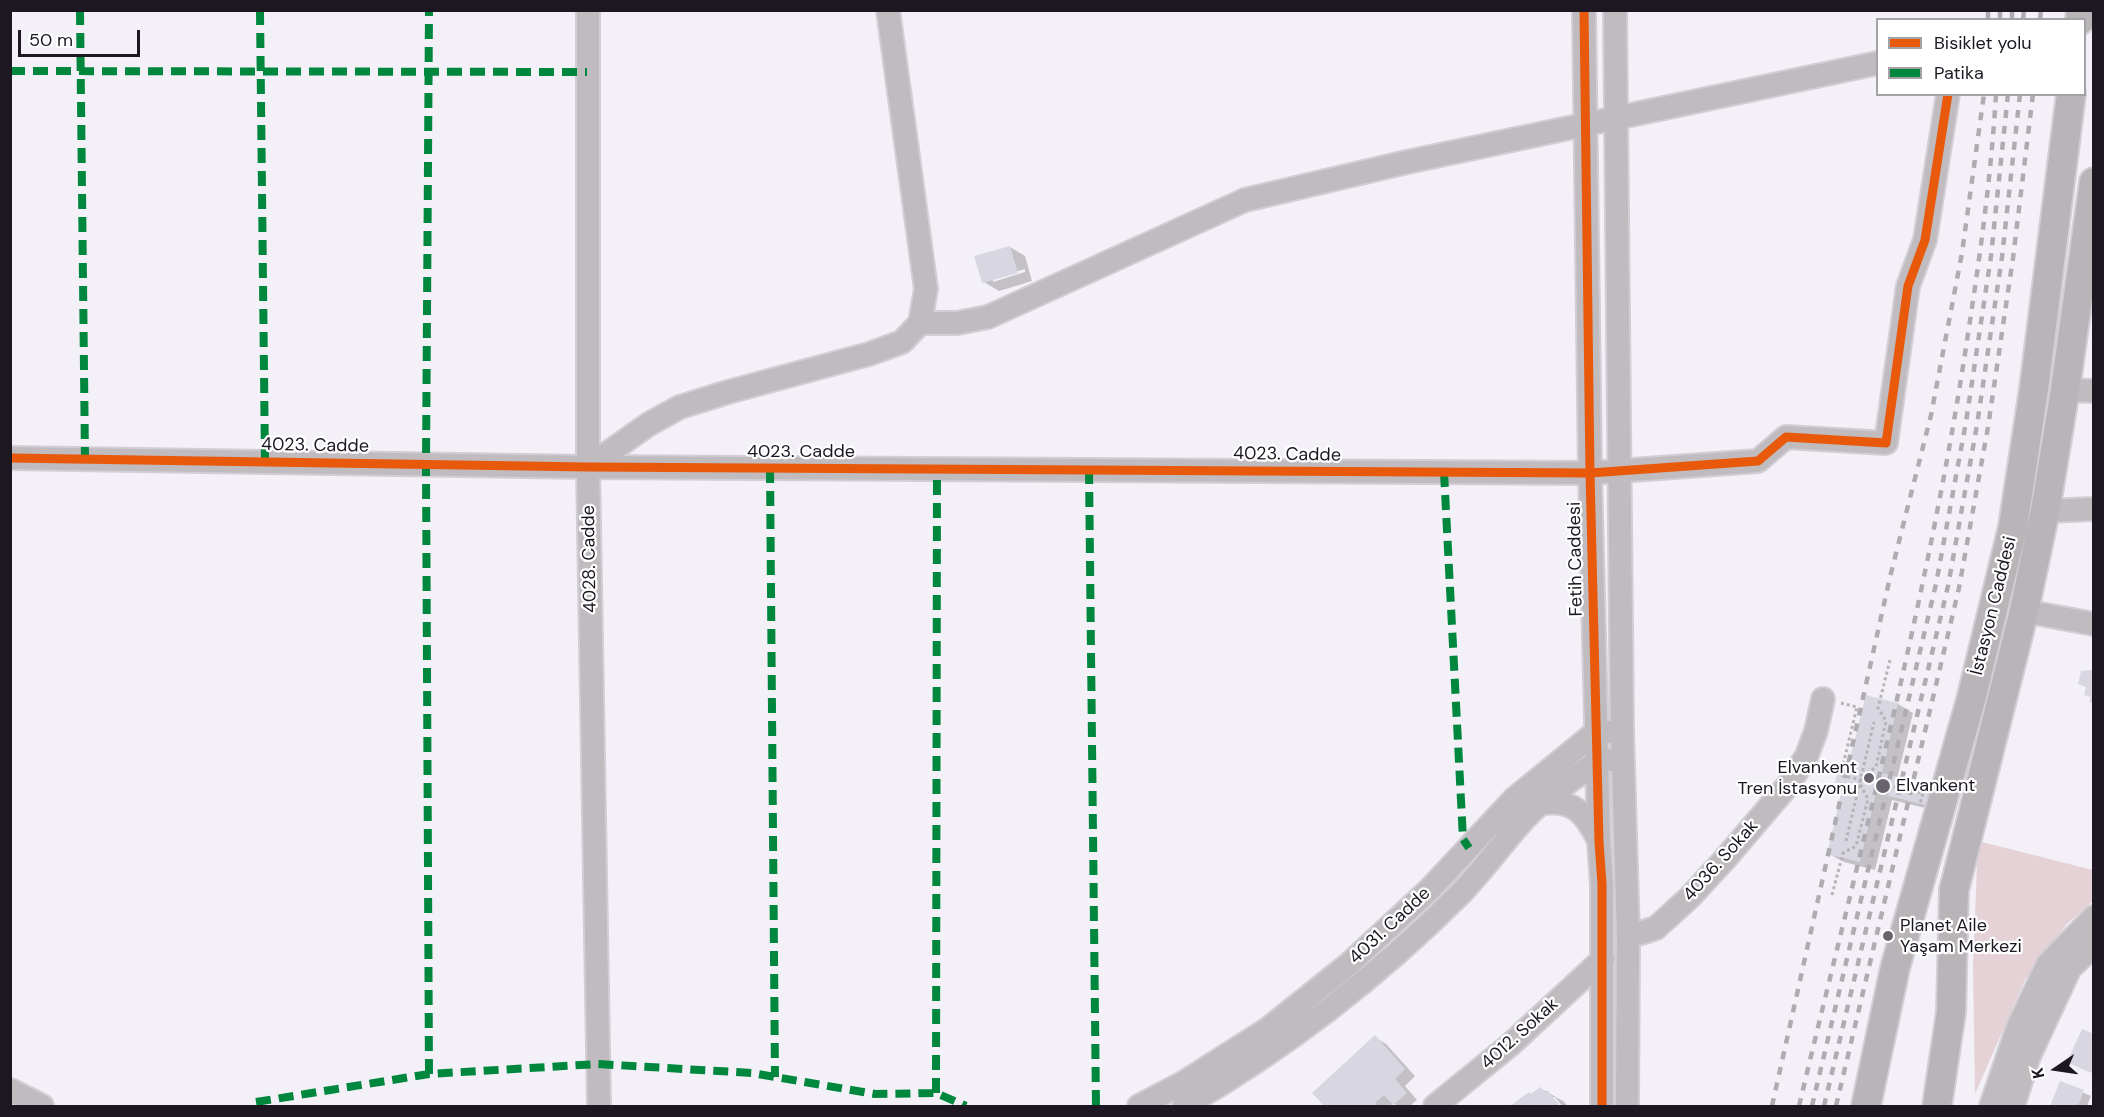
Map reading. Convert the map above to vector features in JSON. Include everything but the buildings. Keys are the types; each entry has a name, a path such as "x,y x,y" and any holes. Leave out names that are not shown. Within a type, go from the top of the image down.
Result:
{"main road":[{"name":"İstasyon Caddesi","path":"1866,1107 1895,968 1971,700 2013,527 2035,378 2071,96"},
{"name":"İstasyon Caddesi","path":"1937,1107 1951,1012 1954,890 2024,611 2044,511 2094,182"},
{"path":"1921,1107 1951,1012"},
{"path":"1873,1107 1877,1054"}],"street":[{"name":"4028. Cadde","path":"588,10 588,467 599,1107"},
{"path":"588,467 649,424 680,407 869,354 902,342 921,323 926,289 888,10"},
{"name":"Fetih Caddesi","path":"1584,10 1590,473 1602,884 1602,1107"},
{"path":"1615,10 1618,471 1628,937 1627,1107"},
{"path":"921,323 957,323 988,317 1245,200 1407,162 1876,63"},
{"name":"4023. Cadde","path":"10,458 588,467 1590,473 1758,461 1786,437 1886,443 1908,286 1925,240 1948,96"},
{"path":"2064,390 2094,391"},
{"path":"2044,511 2094,509"},
{"path":"2024,611 2094,624"},
{"name":"4036. Sokak","path":"1628,937 1656,928 1690,897 1789,784 1807,755 1816,731 1823,699"},
{"path":"1596,732 1622,731"},
{"name":"4031. Cadde","path":"1139,1107 1183,1083 1268,1029 1339,972 1429,890 1514,799 1596,732"},
{"path":"1598,761 1623,760"},
{"name":"4031. Cadde","path":"1184,1107 1292,1038 1385,964 1462,892 1531,812 1598,761"},
{"path":"1544,803 1557,801 1581,813 1591,825 1599,842"},
{"path":"1991,1107 2018,1028 2048,964 2094,917"},
{"path":"2013,1107 2029,1056 2070,968 2094,945"},
{"name":"4012. Sokak","path":"1435,1107 1510,1045 1603,959"},
{"path":"10,1090 42,1107"}],"path":[{"path":"1861,780 1876,766 1886,721 1878,708 1890,660"},
{"path":"1857,706 1840,776 1923,793 1920,804"},
{"path":"1846,841 1874,722"},
{"path":"1832,896 1843,853 1856,846 1866,808 1868,799 1861,780"}],"shaded area":[{"path":"1978,841 2093,870 2094,900 2067,924 2025,980 1975,1094 1973,965"}],"railway":[{"path":"1988,10 1988,18"},
{"path":"2000,10 2000,18"},
{"path":"2012,10 2012,18"},
{"path":"2023,18 2024,10"},
{"path":"2040,18 2041,10"},
{"path":"1772,1106 1890,577 1931,415 1962,253 1984,96"},
{"path":"1799,1106 1890,728 1932,538 1966,347 1988,189 1996,96"},
{"path":"1812,1106 1936,584 1966,422 1991,256 2008,96"},
{"path":"1824,1106 1948,586 1977,425 2002,257 2020,96"},
{"path":"1836,1106 1959,588 1988,427 2013,258 2033,96"}],"marked path":[{"path":"80,10 85,459"},
{"path":"260,10 265,462"},
{"path":"429,10 426,465 429,1074"},
{"path":"10,71 587,72"},
{"path":"770,468 775,1077"},
{"path":"936,1093 937,469"},
{"path":"1089,469 1096,1106"},
{"path":"1444,472 1463,839 1469,848"},
{"path":"256,1102 429,1074 598,1064 752,1073 875,1094 936,1093 966,1106"}],"cycle path":[{"path":"1584,10 1590,473 1602,884 1602,1106"},
{"path":"10,458 588,467 1590,473 1758,461 1786,437 1886,443 1908,286 1925,240 1948,96"}],"place":[{"name":"Elvankent Tren İstasyonu","path":"1869,778"},
{"name":"Elvankent","path":"1883,786"},
{"name":"Planet Aile Yaşam Merkezi","path":"1888,936"}]}
